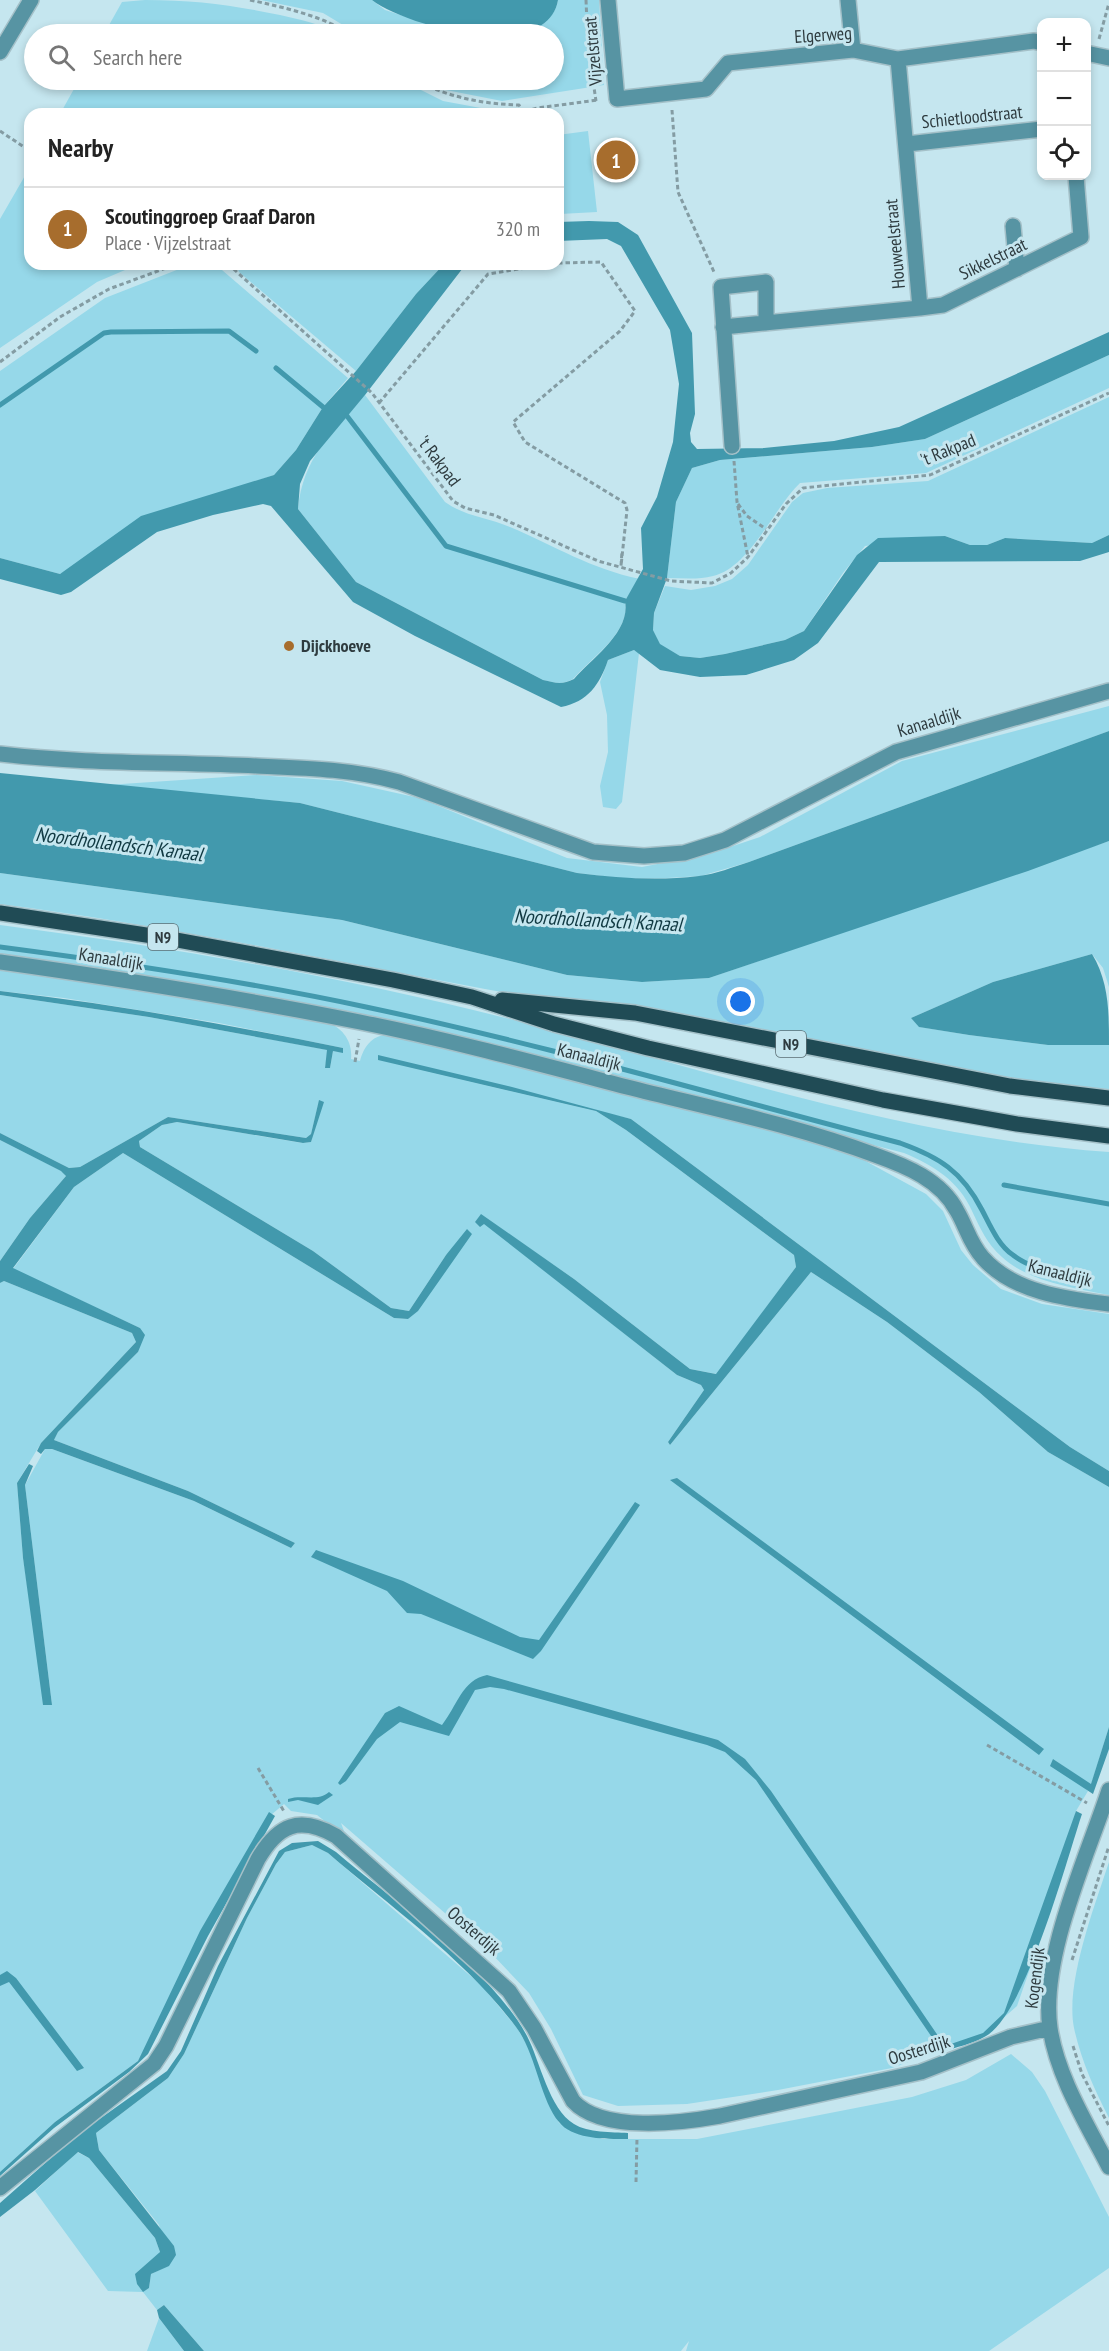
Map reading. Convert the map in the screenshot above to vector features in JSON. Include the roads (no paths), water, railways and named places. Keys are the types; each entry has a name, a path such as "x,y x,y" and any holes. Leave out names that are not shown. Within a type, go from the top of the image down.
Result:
{"main road":[{"name":"Kanaaldijk","path":"0,913 165,938 472,997 634,1013 1010,1086 1109,1098"},
{"name":"Kanaaldijk","path":"472,997 554,1024 648,1048 872,1098 1017,1124 1109,1136"}],"street":[{"path":"0,52 31,0"},
{"name":"Vijzelstraat","path":"608,0 617,99"},
{"path":"848,0 853,50"},
{"name":"Elgerweg","path":"617,99 706,89 728,63 853,50 898,59 1037,42"},
{"name":"Houweelstraat","path":"723,327 920,308 898,59"},
{"name":"Schietloodstraat","path":"907,144 1037,129"},
{"name":"Sikkelstraat","path":"920,308 944,305 1081,237 1076,180"},
{"path":"1013,226 1017,269"},
{"path":"732,446 721,287 765,282 766,322"},
{"name":"Kanaaldijk","path":"0,754 48,759 270,766 370,774 399,782 593,852 644,856 684,852 725,840 896,752 1109,691"},
{"name":"Kanaaldijk","path":"0,962 214,995 362,1023 752,1119 874,1154 926,1178 942,1191 955,1206 982,1257 998,1272 1038,1290 1109,1304"},
{"name":"Kogendijk","path":"1109,1790 1054,1962 1048,1998 1050,2028 1069,2086 1109,2167"},
{"name":"Oosterdijk","path":"0,2188 153,2064 166,2046 258,1859 271,1839 292,1825 312,1825 336,1836 490,1971 522,2009 564,2090 581,2110 606,2120 638,2122 699,2120 886,2081 931,2069 1011,2037 1050,2028"}],"water":[{"path":"372,0 558,0 548,20 541,24 426,24 389,10"},
{"path":"564,222 618,222 638,235 692,333 695,414 690,433 691,442 697,449 764,448 834,441 899,427 1109,332 1109,355 925,439 872,447 720,460 692,468 676,502 667,578 654,613 653,630 660,644 680,656 700,658 785,640 804,631 857,555 878,538 945,536 970,545 987,545 1005,538 1092,543 1109,535 1109,552 1080,561 879,562 818,643 794,660 746,675 700,677 660,670 634,650 608,660 592,691 579,701 561,707 415,636 353,602 271,506 263,504 213,515 157,532 71,592 61,595 0,579 0,558 60,574 141,516 274,475 296,450 323,407 356,371 416,294 438,270 461,270 365,395 310,461 300,484 298,509 356,582 543,680 559,683 574,679 616,634 625,612 625,601 643,569 641,528 657,497 673,442 679,384 670,330 621,246 607,239 564,241"},
{"name":"Noordhollandsch Kanaal","path":"1109,731 1109,841 1028,871 709,978 642,982 567,975 342,920 0,873 0,773 300,803 577,873 653,879 684,878 718,872 749,862"},
{"path":"1092,954 1105,986 1109,1045 1048,1045 969,1035 919,1027 911,1018 993,982"},
{"path":"0,991 215,1023 343,1048 343,1053 333,1051 330,1068 325,1068 327,1050 149,1017 0,995"},
{"path":"378,1055 512,1087 631,1119 1070,1447 1109,1471 1109,1487 1048,1452 979,1392 887,1322 811,1272 670,1445 668,1442 704,1390 701,1385 677,1375 484,1224 480,1227 475,1222 481,1214 574,1279 690,1369 716,1374 796,1267 794,1255 626,1130 596,1111 378,1060"},
{"path":"319,1100 324,1102 311,1142 303,1143 177,1122 162,1125 139,1141 140,1147 313,1251 391,1308 409,1311 446,1255 467,1229 472,1234 418,1311 408,1319 394,1318 123,1153 74,1187 13,1268 140,1328 145,1335 138,1352 58,1432 54,1440 188,1491 295,1543 291,1548 194,1501 52,1449 45,1449 41,1454 37,1451 41,1443 136,1342 132,1333 4,1281 0,1283 0,1261 30,1218 66,1176 61,1171 0,1140 0,1133 69,1168 80,1167 168,1117 306,1138 311,1134"},
{"path":"29,1464 33,1466 25,1485 52,1705 43,1705 23,1558 17,1483"},
{"path":"677,1478 1044,1749 1039,1755 670,1480"},
{"path":"635,1502 640,1505 541,1651 533,1659 421,1614 407,1613 387,1591 311,1557 316,1550 403,1581 520,1637 539,1640"},
{"path":"487,1675 718,1740 745,1759 771,1791 945,2046 983,2033 1004,2013 1076,1811 1082,1814 1030,1968 1016,1998 1001,2022 981,2039 942,2052 756,1780 725,1752 707,1745 490,1687 475,1690 449,1736 400,1722 377,1739 346,1781 340,1785 338,1783 385,1713 399,1706 442,1725 466,1688 472,1682"},
{"path":"1109,1727 1109,1749 1093,1794 1050,1766 1053,1759 1091,1784"},
{"path":"329,1792 333,1795 318,1805 298,1800 288,1802 288,1799 320,1797"},
{"path":"269,1812 275,1816 208,1936 148,2054 129,2072 54,2128 0,2176 0,2172 55,2122 138,2061 200,1931"},
{"path":"318,1841 336,1852 413,1915 491,1987 511,2011 527,2036 546,2084 565,2117 586,2129 628,2133 628,2139 591,2137 565,2128 547,2102 523,2038 496,2002 427,1935 328,1853 312,1845 285,1852 276,1864 247,1918 184,2054 168,2078 96,2133 99,2150 174,2246 176,2255 169,2266 151,2274 149,2288 143,2292 137,2284 135,2274 160,2252 155,2238 89,2158 78,2152 0,2217 0,2203 77,2135 167,2071 181,2051 218,1966 279,1851 292,1843"},
{"path":"7,1971 16,1978 84,2068 77,2071 9,1982 0,1986 0,1975"},
{"path":"164,2305 204,2351 184,2351 159,2318 157,2310"}],"waterway":[{"path":"0,405 104,333 229,331 256,351"},
{"path":"276,368 323,407"},
{"path":"347,416 446,546 625,601"},
{"path":"0,947 183,973 366,1007 567,1055 900,1143 938,1160 958,1175 974,1196 999,1240 1013,1255 1037,1268 1081,1281"},
{"path":"1004,1185 1109,1204"}],"place":[{"name":"Scoutinggroep Graaf Daron","path":"616,160"},
{"name":"Dijckhoeve","path":"289,646"}]}
